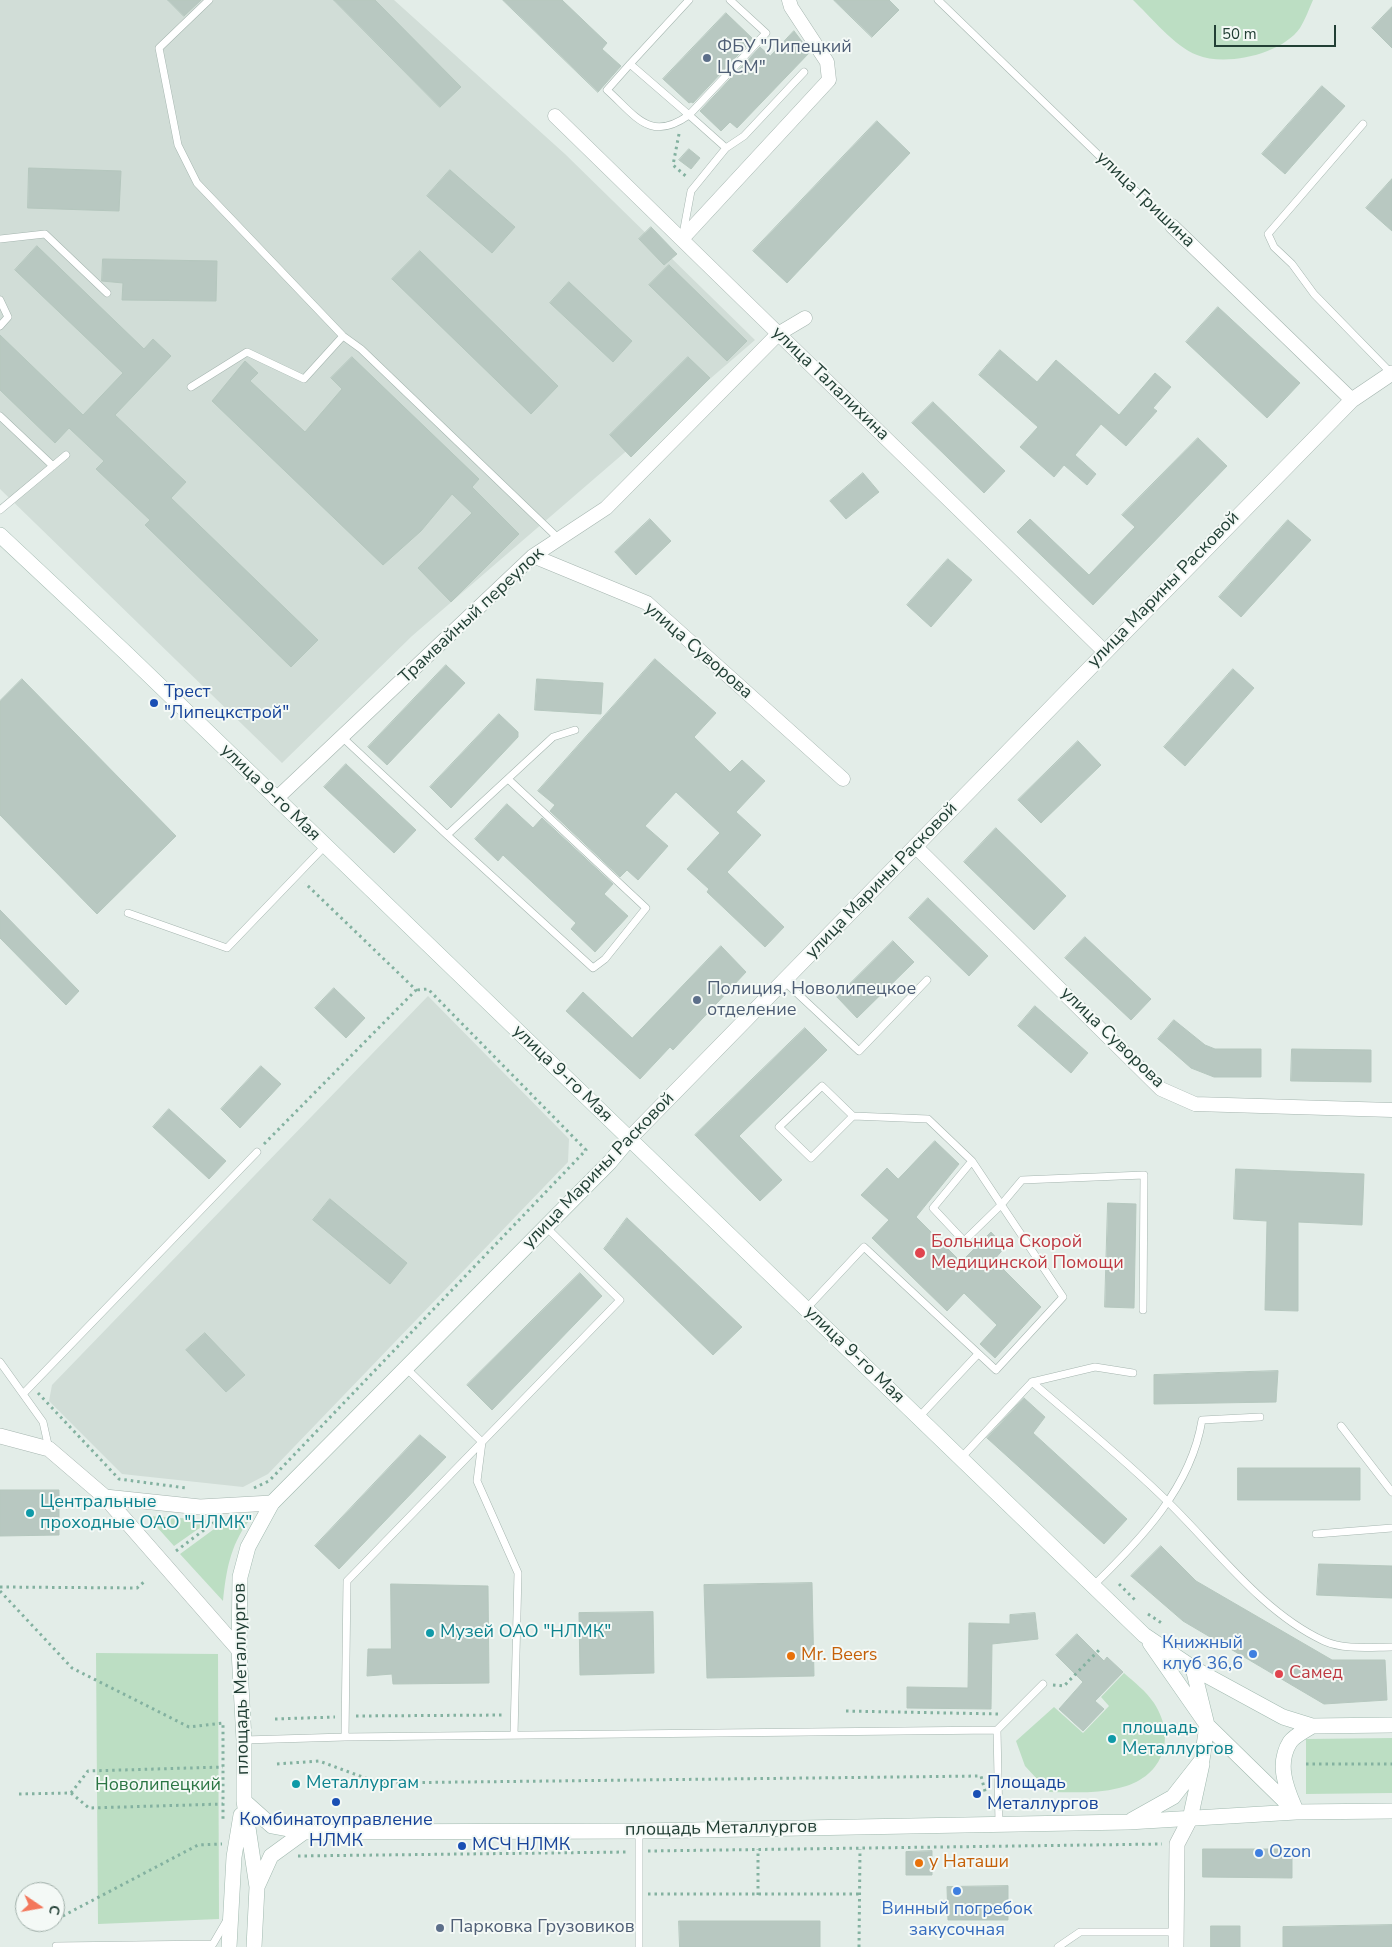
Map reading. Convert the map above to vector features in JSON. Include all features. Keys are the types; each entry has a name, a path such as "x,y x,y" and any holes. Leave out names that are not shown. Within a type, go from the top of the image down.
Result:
{"main road":[{"name":"улица Марины Расковой","path":"272,1503 610,1162 630,1138 1104,651 1352,400 1392,373"},
{"name":"улица 9-го Мая","path":"0,535 127,654 1144,1635"},
{"path":"0,1436 49,1449 105,1497 239,1650"},
{"path":"105,1497 200,1506 272,1503"},
{"name":"площадь Металлургов","path":"272,1503 248,1547 240,1577 239,1650 244,1740 244,1801 272,1826 304,1832 640,1831 1128,1822 1173,1798 1202,1760"},
{"path":"1144,1635 1193,1668 1283,1717 1312,1726 1392,1725"},
{"path":"1144,1635 1207,1725 1296,1812"},
{"name":"площадь Металлургов","path":"1178,1844 1190,1818 1207,1725 1193,1668"},
{"path":"1296,1812 1284,1781 1283,1764 1291,1741 1312,1726"},
{"path":"244,1801 256,1887 254,1947"},
{"path":"229,1947 234,1857 244,1801"},
{"path":"1128,1822 1296,1812 1392,1811"},
{"path":"256,1887 271,1856 304,1832"},
{"path":"1176,1947 1178,1844"}],"street":[{"path":"682,239 829,80 827,62 791,7 789,0"},
{"name":"улица Талалихина","path":"555,116 1104,651"},
{"name":"улица Гришина","path":"1172,226 1352,400"},
{"name":"Трамвайный переулок","path":"276,799 533,556 606,508 778,334 805,318"},
{"name":"улица Суворова","path":"533,556 647,603 843,779"},
{"name":"улица Суворова","path":"915,846 1161,1089 1195,1104 1392,1110"}],"lane":[{"path":"209,0 159,48 178,145 197,183 343,336 361,349 559,539"},
{"path":"690,0 607,90 647,124 657,128 669,127 690,115 766,33 730,0"},
{"name":"улица Гришина","path":"938,0 1172,226"},
{"path":"630,64 726,148"},
{"path":"682,239 691,191 726,148 744,136 804,72"},
{"path":"1363,124 1268,234 1274,247 1292,264 1314,294 1392,373"},
{"path":"0,239 46,234 107,293"},
{"path":"0,300 8,318 0,326"},
{"path":"191,387 247,352 304,379 343,336"},
{"path":"0,416 53,466"},
{"path":"0,510 66,455"},
{"path":"447,835 553,737 575,730"},
{"path":"342,737 593,968 604,959 646,908 508,779"},
{"path":"128,913 228,948 325,846"},
{"path":"784,981 859,1051 927,980"},
{"path":"806,1309 864,1247 996,1370 1062,1297 972,1161 928,1118 853,1116 822,1086 779,1127 811,1158 853,1116"},
{"path":"23,1394 257,1152"},
{"path":"972,1161 933,1208 964,1241 1002,1205 1022,1180 1144,1175 1144,1310"},
{"path":"344,1737 347,1581 620,1300 545,1226"},
{"path":"919,1417 978,1354"},
{"path":"0,1362 43,1422 49,1449"},
{"path":"961,1458 1032,1382 1095,1367 1132,1373"},
{"path":"406,1368 482,1442"},
{"path":"1032,1382 1168,1501 1271,1607 1296,1625 1326,1642 1351,1647 1392,1647"},
{"path":"1093,1586 1140,1540 1176,1492 1199,1441 1202,1420 1260,1417"},
{"path":"1341,1426 1392,1492"},
{"path":"482,1442 477,1481 518,1573 514,1735"},
{"path":"1316,1534 1392,1528"},
{"path":"996,1823 998,1730 1043,1684"},
{"path":"244,1740 344,1737 998,1730"},
{"path":"640,1831 640,1947"},
{"path":"56,1946 213,1944 231,1913"},
{"path":"1058,1947 1080,1932 1176,1932"}],"path":[{"path":"681,121 673,165 688,177 691,191"},
{"path":"297,875 416,990"},
{"path":"252,1489 269,1481 586,1150 428,989 416,990 257,1152"},
{"path":"31,1385 119,1479 194,1489"},
{"path":"176,1551 218,1520"},
{"path":"0,1587 137,1588 145,1580"},
{"path":"1119,1584 1135,1600"},
{"path":"0,1592 72,1668 189,1727 223,1723 223,1804 89,1808 71,1793 19,1794"},
{"path":"1148,1614 1163,1624"},
{"path":"1043,1684 1064,1686 1099,1650"},
{"path":"846,1711 1013,1714"},
{"path":"276,1719 345,1716 515,1715"},
{"path":"277,1764 319,1761 379,1783 981,1776 996,1823 999,1847"},
{"path":"1306,1764 1392,1764"},
{"path":"71,1793 88,1771 223,1767"},
{"path":"65,1915 198,1845 223,1844"},
{"path":"297,1856 1178,1844"},
{"path":"758,1849 758,1894"},
{"path":"859,1947 860,1849"},
{"path":"640,1894 860,1894"}],"shaded area":[{"path":"0,0 394,0 565,154 755,340 412,636 282,763 0,489"},
{"path":"428,996 569,1139 568,1162 268,1474 243,1487 122,1474 49,1401 52,1385"}],"green space":[{"path":"1133,0 1313,0 1300,28 1292,37 1280,45 1253,56 1223,60 1197,55 1180,45 1163,31"},
{"path":"147,1516 211,1520 174,1546"},
{"path":"225,1521 248,1522 233,1550 223,1601 180,1554"},
{"name":"Новолипецкий","path":"96,1653 218,1654 219,1919 98,1924"},
{"path":"1124,1673 1154,1703 1161,1717 1165,1731 1165,1744 1155,1767 1146,1776 1134,1783 1119,1788 1093,1792 1049,1792 1025,1766 1016,1741 1054,1707 1083,1733 1109,1706 1101,1697"},
{"path":"1392,1738 1392,1793 1306,1794 1306,1739"}],"building":[{"path":"168,0 201,0 184,16"},
{"path":"334,0 375,0 461,87 440,107"},
{"path":"503,0 562,0 607,43 602,49 621,66 598,92"},
{"path":"834,0 889,0 899,10 872,37"},
{"path":"1392,7 1392,48 1372,28"},
{"name":"ФБУ \"Липецкий ЦСМ\"","path":"726,13 753,39 693,103 689,103 663,79"},
{"path":"794,31 810,52 737,128 730,122 721,131 700,111 760,47 770,56"},
{"path":"1322,86 1345,106 1285,174 1262,154"},
{"path":"877,121 910,153 787,283 753,251"},
{"path":"689,149 700,158 691,169 679,160"},
{"path":"29,168 121,171 119,211 28,208"},
{"path":"450,170 515,227 492,253 427,196"},
{"path":"1392,179 1392,231 1366,208"},
{"path":"651,227 677,254 664,265 639,239"},
{"path":"37,246 144,349 153,339 171,356 115,415 186,482 171,498 318,640 291,667 145,525 150,520 96,469 104,461 69,428 55,443 0,390 0,335 83,415 123,373 15,270"},
{"path":"420,251 558,386 531,414 392,279"},
{"path":"103,259 217,261 216,301 122,300 123,283 102,281"},
{"path":"669,265 747,341 727,361 649,285"},
{"path":"569,282 632,341 613,362 550,303"},
{"path":"1218,307 1300,383 1267,418 1186,342"},
{"path":"1000,350 1037,382 1056,360 1119,415 1155,373 1171,387 1153,408 1157,411 1126,446 1101,424 1075,455 1096,474 1087,485 1064,465 1054,477 1020,447 1038,427 979,375"},
{"path":"352,357 479,479 472,487 519,534 451,602 418,568 472,513 452,494 421,531 383,565 212,401 245,361 258,373 250,381 305,432 342,389 331,378"},
{"path":"688,357 710,378 631,457 610,435"},
{"path":"933,402 1005,471 984,493 912,423"},
{"path":"1198,438 1227,466 1093,605 1017,532 1030,519 1089,575 1135,527 1122,515"},
{"path":"863,473 879,492 846,519 830,501"},
{"path":"650,519 671,541 636,575 615,552"},
{"path":"1288,520 1311,540 1241,617 1219,597"},
{"path":"948,559 972,580 931,627 907,605"},
{"path":"655,659 716,713 694,737 730,772 742,760 765,781 736,812 761,835 727,872 784,927 765,947 707,892 709,889 687,869 720,833 676,792 645,826 668,846 638,880 627,870 620,877 550,811 555,805 538,791"},
{"path":"446,665 465,683 387,765 368,747"},
{"path":"1233,669 1254,688 1185,766 1164,747"},
{"path":"22,679 176,836 97,914 0,815 0,701"},
{"path":"537,679 603,683 601,714 535,710"},
{"path":"499,714 518,732 518,737 451,808 430,787"},
{"path":"1078,741 1101,765 1041,823 1018,800"},
{"path":"346,764 416,830 394,853 324,787"},
{"path":"507,804 533,828 542,818 613,884 604,894 628,916 595,952 571,929 576,923 503,855 498,861 475,839"},
{"path":"996,828 1066,896 1034,930 964,862"},
{"path":"928,898 988,956 969,976 909,918"},
{"path":"0,910 79,991 66,1005 0,938"},
{"path":"1085,937 1151,999 1131,1020 1065,958"},
{"path":"893,941 914,962 857,1018 837,997"},
{"path":"721,946 746,972 673,1050 670,1047 640,1079 566,1011 583,992 632,1038"},
{"path":"334,988 365,1018 346,1038 315,1008"},
{"path":"1035,1006 1088,1053 1071,1073 1018,1026"},
{"path":"1174,1020 1205,1045 1215,1049 1261,1049 1261,1077 1214,1077 1191,1068 1158,1039"},
{"path":"805,1028 827,1050 739,1136 782,1180 760,1201 695,1135"},
{"path":"1292,1049 1371,1050 1371,1082 1291,1081"},
{"path":"261,1066 281,1084 240,1128 221,1109"},
{"path":"169,1109 226,1161 209,1179 153,1127"},
{"name":"Больница Скорой Медицинской Помощи","path":"935,1141 959,1164 916,1217 961,1262 991,1232 1005,1247 994,1260 1041,1307 995,1358 980,1344 997,1325 964,1293 947,1311 872,1238 889,1220 861,1195 887,1168 898,1179"},
{"path":"1236,1169 1364,1174 1362,1225 1298,1222 1298,1311 1265,1310 1267,1221 1234,1219"},
{"path":"330,1199 407,1263 390,1284 313,1220"},
{"path":"1108,1203 1136,1204 1134,1308 1105,1307"},
{"path":"627,1218 742,1327 713,1355 604,1249"},
{"path":"580,1273 602,1296 492,1410 467,1385"},
{"path":"205,1333 245,1375 226,1392 186,1350"},
{"path":"1278,1371 1276,1402 1154,1404 1154,1375"},
{"path":"1024,1398 1045,1417 1033,1433 1127,1519 1104,1544 987,1438"},
{"path":"420,1435 446,1457 339,1569 315,1546"},
{"path":"1238,1468 1360,1468 1360,1500 1238,1500"},
{"name":"Центральные проходные ОАО \"НЛМК\"","path":"0,1490 59,1490 59,1535 0,1536"},
{"path":"1161,1546 1196,1581 1332,1660 1385,1660 1387,1700 1324,1704 1183,1621 1131,1576"},
{"path":"1319,1564 1392,1566 1392,1598 1317,1595"},
{"path":"812,1583 814,1676 707,1678 704,1585"},
{"path":"391,1584 488,1586 489,1683 393,1684 392,1674 367,1676 368,1649 391,1649"},
{"path":"653,1612 654,1673 580,1675 579,1613"},
{"path":"1035,1613 1038,1639 992,1644 991,1709 907,1708 907,1687 968,1688 969,1623 1010,1624 1010,1615"},
{"path":"1077,1634 1104,1661 1107,1657 1123,1672 1095,1701 1104,1709 1083,1731 1059,1709 1083,1682 1056,1655"},
{"path":"1203,1849 1292,1849 1292,1878 1203,1877"},
{"name":"у Наташи","path":"932,1851 932,1875 906,1875 906,1852"},
{"path":"1008,1886 1008,1920 948,1920 947,1887"},
{"path":"679,1921 820,1921 820,1947 680,1947"},
{"path":"1392,1925 1392,1947 1283,1947 1283,1927"},
{"path":"1211,1926 1240,1926 1240,1947 1211,1947"}],"place":[{"name":"ФБУ \"Липецкий ЦСМ\"","path":"707,58"},
{"name":"Трест \"Липецкстрой\"","path":"154,703"},
{"name":"Полиция, Новолипецкое отделение","path":"697,1000"},
{"name":"Больница Скорой Медицинской Помощи","path":"920,1253"},
{"name":"Центральные проходные ОАО \"НЛМК\"","path":"30,1513"},
{"name":"Музей ОАО \"НЛМК\"","path":"430,1633"},
{"name":"Книжный клуб 36,6","path":"1253,1654"},
{"name":"Mr. Beers","path":"791,1656"},
{"name":"Самед","path":"1279,1674"},
{"name":"площадь Металлургов","path":"1112,1739"},
{"name":"Металлургам","path":"296,1784"},
{"name":"Площадь Металлургов","path":"977,1794"},
{"name":"Комбинатоуправление НЛМК","path":"336,1802"},
{"name":"МСЧ НЛМК","path":"462,1846"},
{"name":"Ozon","path":"1259,1853"},
{"name":"у Наташи","path":"919,1863"},
{"name":"Винный погребок закусочная","path":"957,1891"},
{"name":"Парковка Грузовиков","path":"440,1928"}]}
